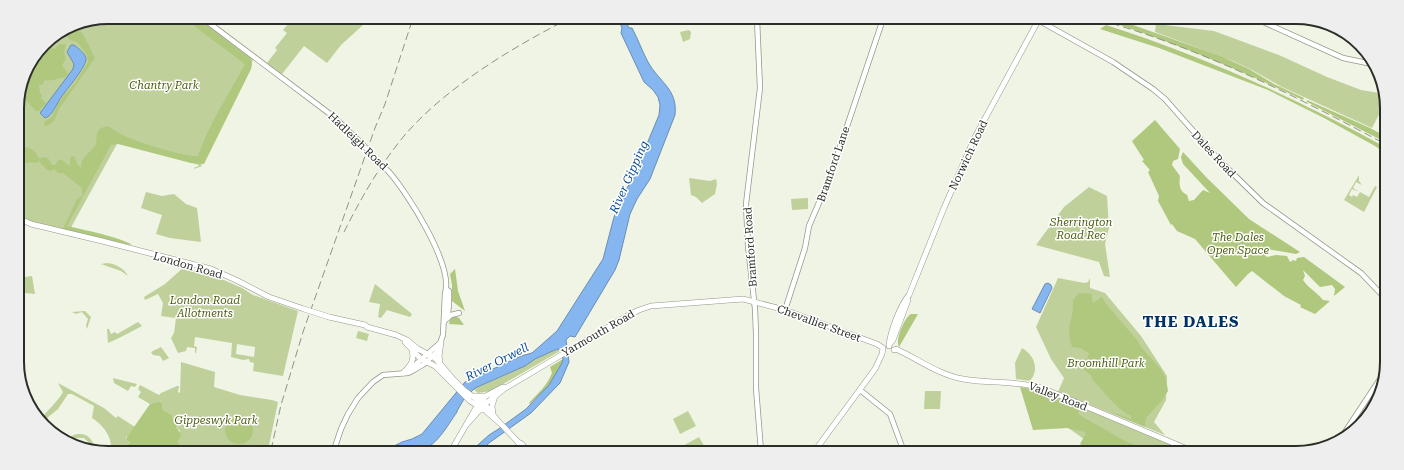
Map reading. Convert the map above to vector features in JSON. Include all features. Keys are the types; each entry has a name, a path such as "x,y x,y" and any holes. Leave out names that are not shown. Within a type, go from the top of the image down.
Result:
{"main road":[{"name":"Norwich Road","path":"891,348 890,339 896,321 909,295 942,212 975,137 1037,24"},
{"name":"London Road","path":"24,221 31,224 102,240 211,269 270,297 329,317 354,323 356,326 364,328 367,327 402,338 441,363 458,387"},
{"name":"Norwich Road","path":"891,348 909,295"},
{"name":"Yarmouth Road","path":"480,405 625,317 647,307 733,299 754,301"},
{"name":"Chevallier Street","path":"754,301 785,310 878,344 883,348"},
{"name":"London Road","path":"402,338 422,359 435,366 500,423 521,446"},
{"path":"441,342 439,358 441,363"},
{"path":"818,446 875,369 882,354 883,348 891,348"},
{"name":"Valley Road","path":"891,348 914,357 915,359 946,375 968,380 1023,383 1042,388 1180,446"},
{"path":"404,372 413,361 411,349"},
{"path":"454,446 486,396 512,381 516,382"},
{"path":"494,415 492,406 496,395"},
{"path":"467,424 471,410 469,396 486,396"},
{"name":"London Road","path":"480,405 494,415 500,423"}],"street":[{"name":"Hadleigh Road","path":"210,24 334,116 372,154 389,172 406,194 428,232 443,269 446,289 449,292 446,320 437,352 414,370 383,375 368,386 348,414 335,446"},
{"name":"Bramford Road","path":"757,24 760,88 746,204 748,246 756,334 756,388 761,446"},
{"name":"Bramford Lane","path":"785,310 805,248 809,226 830,177 881,24"},
{"name":"Dales Road","path":"1046,24 1113,62 1153,89 1165,99 1217,158 1263,203 1361,273 1380,293"},
{"path":"1268,24 1343,58 1367,63"},
{"path":"446,320 451,315 459,313"},
{"path":"404,372 422,359 441,342"},
{"path":"1347,429 1377,384"},
{"path":"860,390 890,414 902,446"}],"green space":[{"name":"Chantry Park","path":"103,24 210,24 254,57 250,68 201,164 202,166 194,169 199,165 118,142 68,233 24,220 24,103 30,76 41,57 53,45 66,35 76,30"},
{"path":"191,24 204,24 250,58 252,64 251,69 204,164 191,163 118,144 111,145 67,226 108,236 131,244 63,229 77,199 82,196 82,188 63,173 58,173 54,169 51,171 47,170 39,161 37,163 24,162 24,148 31,149 40,159 42,157 48,158 52,165 55,165 59,160 62,160 70,166 70,157 73,156 81,168 82,161 96,144 98,131 107,126 129,138 149,145 173,152 198,156 213,121 245,64"},
{"path":"288,24 363,24 341,45 327,63 304,46 282,74 267,63 277,50 275,48 287,33 283,30"},
{"path":"1117,24 1130,24 1223,57 1304,98 1303,100 1209,58"},
{"path":"1156,24 1214,31 1279,55 1327,77 1361,90 1378,93 1380,113 1372,128 1282,87 1233,61 1155,32"},
{"path":"1106,25 1142,37 1248,79 1318,112 1380,144 1380,150 1324,118 1268,90 1159,48 1100,29"},
{"path":"79,29 95,58 59,109 54,121 47,126 44,125 44,122 52,117 60,100 75,83 88,62 87,55 78,43 70,40 66,36"},
{"path":"689,30 691,32 690,39 683,42 680,32"},
{"path":"60,44 66,44 64,52 66,59 62,65 68,74 65,77 55,80 45,80 42,85 38,85 42,96 41,98 46,103 39,111 36,111 25,99 30,76 41,57 51,47 54,49"},
{"path":"1307,100 1370,128 1380,133 1380,139 1307,102"},
{"name":"The Dales Open Space","path":"1155,120 1180,149 1178,159 1173,161 1172,165 1180,176 1180,187 1187,195 1189,201 1194,200 1203,190 1210,193 1183,164 1181,157 1183,152 1249,219 1300,252 1296,254 1267,249 1263,253 1267,257 1276,255 1287,256 1290,262 1293,260 1296,261 1297,258 1304,257 1345,287 1334,296 1335,289 1332,285 1320,287 1303,270 1305,276 1303,280 1305,283 1323,300 1330,301 1315,314 1300,307 1301,305 1284,296 1252,271 1236,287 1195,239 1177,231 1172,224 1171,225 1158,201 1159,196 1148,172 1150,170 1142,161 1144,160 1132,141"},
{"path":"1359,175 1359,181 1362,185 1356,182 1353,188 1359,192 1352,189 1349,195 1352,197 1353,195 1357,197 1360,192 1369,197 1375,186 1377,187 1364,212 1344,200"},
{"path":"689,178 710,181 716,179 717,184 715,194 702,203 696,197 691,195"},
{"name":"Sherrington Road Rec","path":"1089,187 1107,196 1109,228 1105,244 1110,277 1104,276 1099,262 1036,245 1064,207"},
{"path":"146,192 162,196 174,194 186,204 197,208 201,242 170,238 156,234 162,215 141,208"},
{"path":"808,198 808,209 792,210 791,199"},
{"path":"101,264 114,264 119,267 128,276 121,271"},
{"name":"London Road Allotments","path":"184,267 210,274 242,288 253,295 298,311 283,376 253,371 254,363 250,362 249,359 243,360 231,357 232,343 195,337 194,346 197,347 196,353 195,348 187,347 186,351 178,353 171,338 174,333 176,318 161,316 163,303 158,294 145,300 144,297 165,284","holes":["237,344 255,347 254,357 236,354"]},
{"path":"455,269 458,291 465,311 452,301 450,274"},
{"path":"32,276 35,294 24,292 24,277"},
{"name":"Broomhill Park","path":"1058,278 1084,283 1088,282 1090,278 1090,288 1105,293 1141,336 1167,376 1166,400 1154,422 1165,435 1058,392 1064,378 1051,359 1036,327"},
{"path":"375,284 412,314 410,317 387,310 381,318 378,317 380,304 369,302"},
{"path":"1079,293 1092,294 1093,303 1102,297 1141,347 1161,369 1166,379 1168,391 1146,418 1145,427 1112,413 1131,419 1131,416 1115,405 1092,379 1091,375 1084,370 1089,353 1080,348 1072,347 1069,326 1073,312 1073,300"},
{"path":"85,311 91,317 87,329 86,325 88,319 82,312 76,314 72,312"},
{"path":"911,314 918,314 899,347 898,339 901,329 908,316"},
{"path":"454,316 459,318 464,325 449,324 450,320"},
{"path":"138,322 142,326 108,343 107,329 109,329 111,334 115,332 117,334"},
{"path":"358,331 369,334 367,341 356,338"},
{"path":"161,347 169,358 163,361 160,356 153,355 151,352"},
{"path":"1022,348 1030,354 1035,367 1035,372 1030,381 1016,379 1015,363"},
{"path":"559,349 560,351 491,391 478,393 473,389 525,366 535,359"},
{"path":"563,359 554,378 530,404 529,403 548,382 552,373 550,367"},
{"name":"Gippeswyk Park","path":"181,362 215,372 214,387 240,395 278,402 269,446 180,446 178,440 180,431 176,427 180,424 178,420 162,409 160,401 150,404 138,397 141,392 138,389 140,385 159,395 179,386 178,392 180,393"},
{"path":"113,378 137,384 135,387 131,386 128,391 114,383"},
{"path":"58,383 104,408 116,418 118,416 135,427 126,438 130,441 127,446 111,446 108,434 99,423 92,418 94,406 72,394 68,394 58,409 46,418 44,416 63,392"},
{"path":"1020,387 1031,389 1080,409 1078,413 1081,416 1125,441 1137,446 1083,446 1080,444 1086,433 1085,432 1067,428 1033,430"},
{"path":"1022,388 1040,390 1173,446 1094,446 1067,427"},
{"path":"925,391 941,391 940,409 924,409"},
{"path":"160,401 162,404 162,409 180,422 180,424 176,427 181,434 178,440 180,446 126,446 130,442 127,440 127,437 150,404"},
{"path":"688,411 696,426 680,434 673,419"},
{"path":"239,416 249,420 253,430 249,440 239,444 229,440 225,430 229,420"},
{"path":"81,434 87,436 93,444 89,443 84,438 74,439 69,437"},
{"path":"699,437 704,446 683,446"}],"water":[{"path":"620,24 627,24 629,28 632,28 652,69 671,92 674,99 675,115 650,179 637,199 630,214 619,260 615,270 575,337 570,336 566,340 569,362 560,383 531,413 486,446 477,446 489,435 526,409 549,385 563,359 560,350 557,349 535,359 525,366 475,388 464,399 445,430 430,446 394,446 422,434 465,382 521,356 532,353 557,331 603,259 614,217 625,191 639,169 644,151 659,115 660,105 658,97 644,82 621,33 622,28"},
{"path":"71,45 74,45 80,49 86,57 85,63 60,99 53,112 45,118 40,113 73,69 74,64 67,52"},
{"path":"1048,283 1052,288 1040,313 1032,309 1045,284"}],"railway":[{"path":"272,446 281,405 303,332 375,128 385,104 411,24"},
{"path":"344,232 364,194 379,170 395,147 421,118 440,101 481,70 558,24"},
{"path":"1113,24 1174,44 1246,74 1380,141"}],"district":[{"name":"THE DALES","path":"1191,322"}],"water label":[{"name":"River Gipping","path":"629,177"},
{"name":"River Orwell","path":"497,362"}]}
